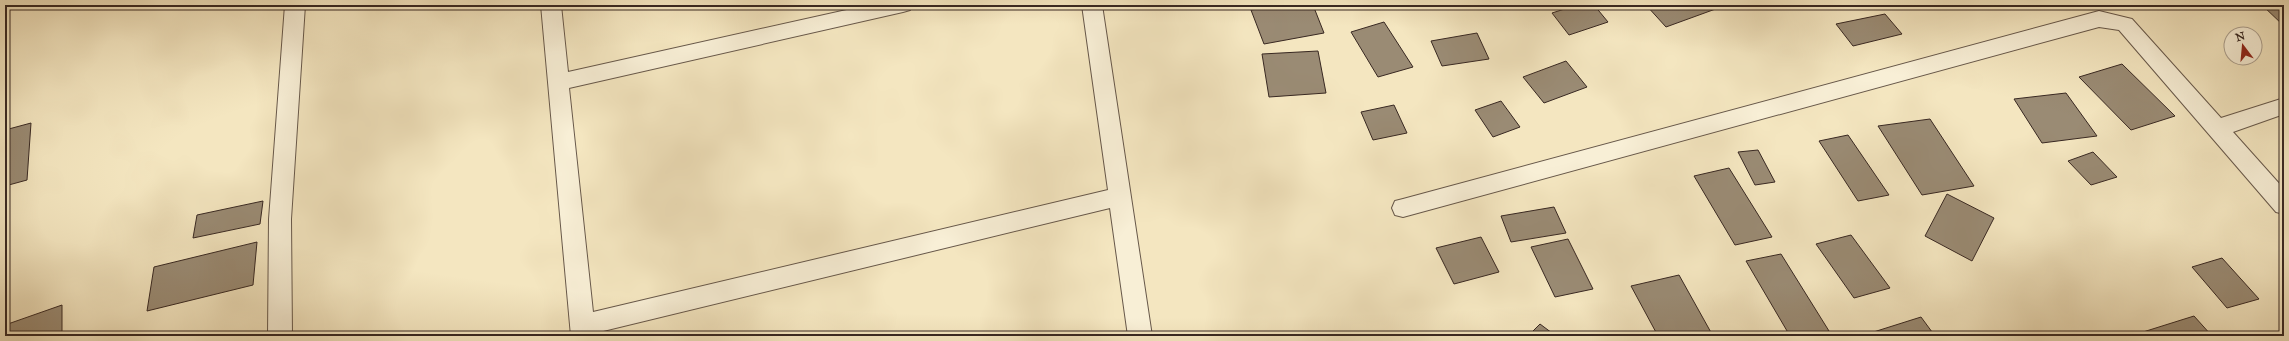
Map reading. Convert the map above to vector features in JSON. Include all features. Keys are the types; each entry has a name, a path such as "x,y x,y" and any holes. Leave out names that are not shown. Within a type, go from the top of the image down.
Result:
{"street":[{"path":"280,336 280,219 295,5"},
{"path":"551,5 583,331 1119,197"},
{"path":"558,82 903,5"},
{"path":"1092,5 1140,336"},
{"path":"1403,208 2099,19 2125,24 2218,128 2284,205"},
{"path":"2218,128 2284,106"}],"building":[{"path":"1283,5 1313,5 1324,33 1264,44 1251,10"},
{"path":"1577,5 1594,5 1608,22 1569,35 1552,13"},
{"path":"1646,5 1719,5 1721,7 1666,27"},
{"path":"2262,5 2284,5 2284,26"},
{"path":"1885,14 1902,34 1853,46 1836,24"},
{"path":"1384,22 1413,67 1378,77 1351,32"},
{"path":"1477,33 1489,59 1442,66 1431,41"},
{"path":"1318,51 1326,93 1269,97 1262,54"},
{"path":"1566,61 1587,87 1544,103 1523,77"},
{"path":"2122,64 2175,116 2131,130 2079,77"},
{"path":"2066,93 2097,136 2042,143 2014,99"},
{"path":"1501,101 1520,127 1493,137 1475,110"},
{"path":"1394,105 1407,133 1373,140 1361,112"},
{"path":"1930,119 1974,186 1922,195 1878,126"},
{"path":"31,123 27,180 5,186 5,130"},
{"path":"1848,135 1889,195 1858,201 1819,141"},
{"path":"1758,150 1775,182 1755,185 1738,152"},
{"path":"2093,152 2117,177 2091,185 2068,161"},
{"path":"1729,168 1772,237 1735,245 1694,176"},
{"path":"1947,194 1994,218 1972,261 1925,236"},
{"path":"263,201 260,224 193,238 197,215"},
{"path":"1554,207 1566,233 1511,242 1501,216"},
{"path":"1851,235 1890,288 1854,298 1816,244"},
{"path":"1481,237 1499,272 1454,284 1436,248"},
{"path":"1568,239 1593,289 1555,297 1531,247"},
{"path":"257,242 253,285 147,311 154,267"},
{"path":"1781,254 1829,331 1807,336 1790,336 1746,261"},
{"path":"2222,258 2259,299 2227,308 2192,267"},
{"path":"1679,275 1713,336 1658,336 1631,286"},
{"path":"62,305 62,336 5,336 5,325"},
{"path":"2194,316 2212,336 2147,336 2143,332"},
{"path":"1921,317 1935,336 1864,335"},
{"path":"1540,324 1556,336 1528,336"}]}
